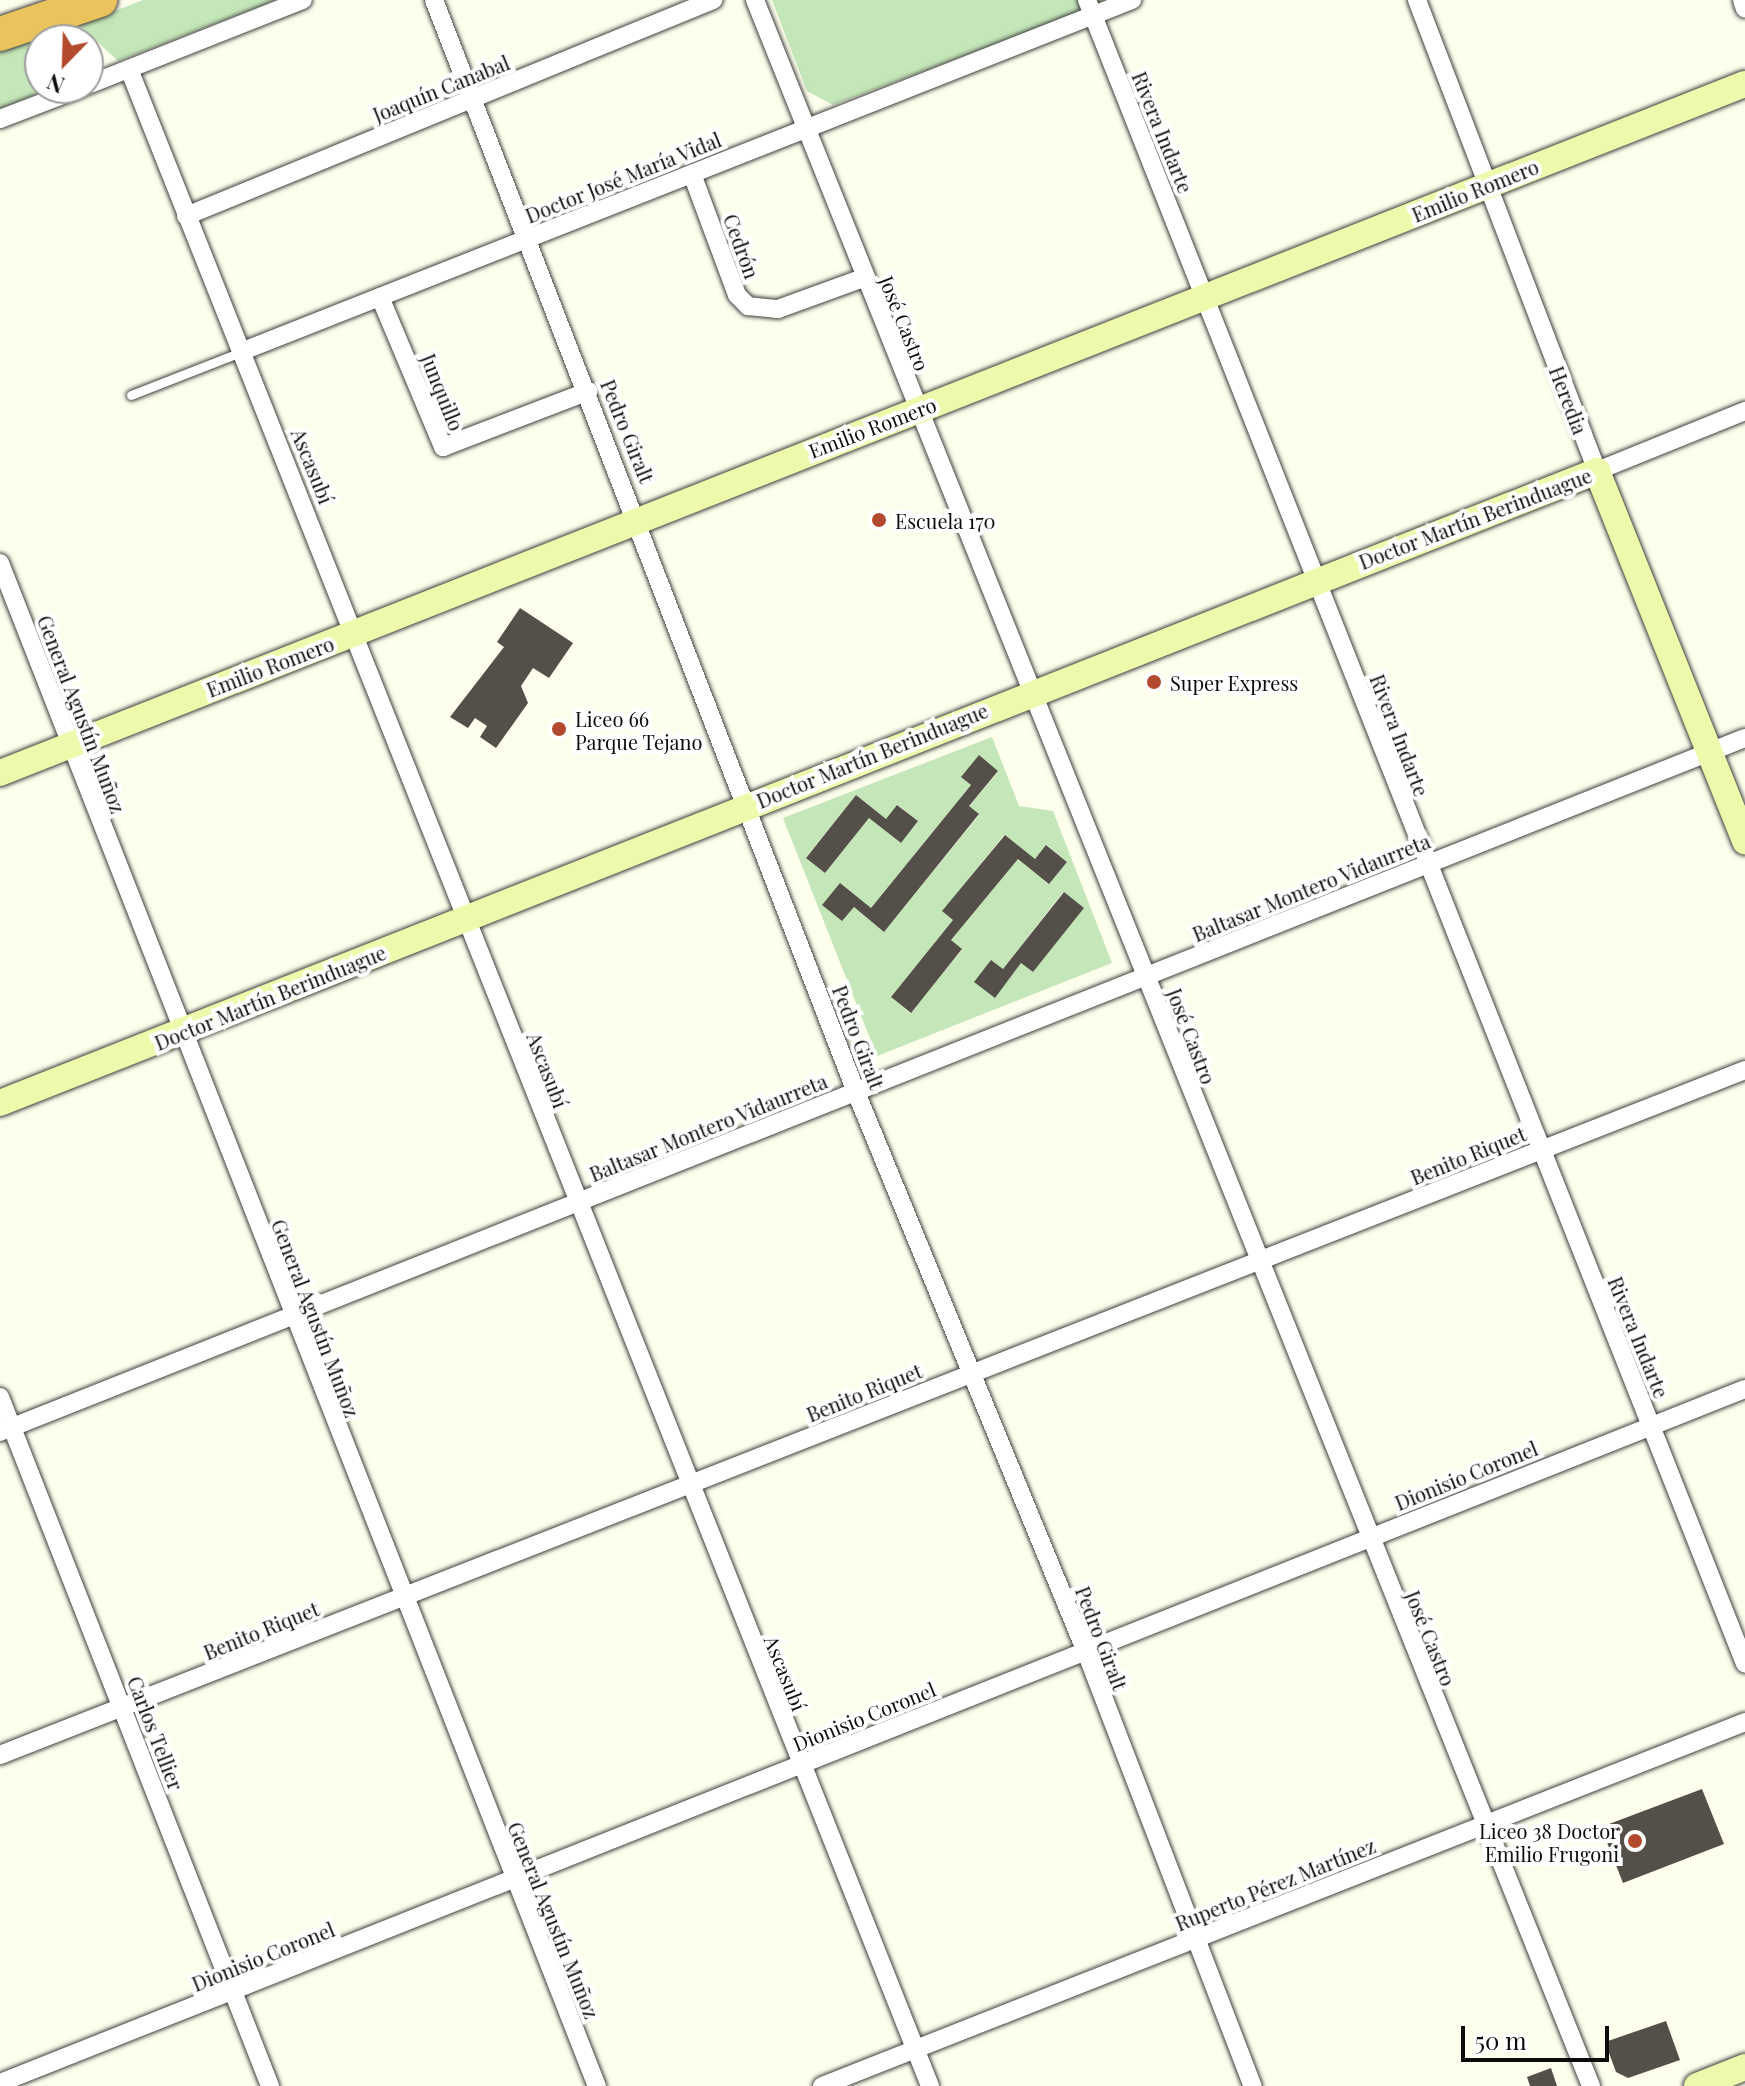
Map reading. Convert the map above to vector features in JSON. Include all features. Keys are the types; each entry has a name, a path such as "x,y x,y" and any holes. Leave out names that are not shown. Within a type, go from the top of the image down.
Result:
{"highway":[{"path":"0,34 100,0"}],"street":[{"path":"104,79 303,0"},
{"name":"Pedro Giralt","path":"434,0 639,519 856,1092 1086,1652 1193,1940 1253,2086"},
{"name":"Joaquín Canabal","path":"186,216 713,0"},
{"name":"José Castro","path":"755,0 915,408 1033,691 1256,1263 1481,1826 1591,2086"},
{"name":"Doctor José María Vidal","path":"243,351 806,129 1090,8 1132,0"},
{"name":"Heredia","path":"1417,0 1597,471 1745,841"},
{"path":"1742,0 1745,9"},
{"name":"Rivera Indarte","path":"1090,8 1745,1664"},
{"name":"Ascasubí","path":"129,69 355,632 687,1486 930,2086"},
{"name":"Emilio Romero","path":"0,773 915,408 1204,298 1745,84"},
{"path":"0,119 39,104"},
{"name":"Cedrón","path":"692,174 737,295 748,306 769,311 863,278"},
{"name":"Junquillo","path":"380,297 443,447 589,391"},
{"name":"Doctor Martín Berinduague","path":"0,1103 182,1034 464,916 1745,411"},
{"name":"General Agustín Muñoz","path":"0,563 292,1316 597,2086"},
{"name":"Baltasar Montero Vidaurreta","path":"6,1429 1745,738"},
{"name":"Benito Riquet","path":"0,1755 1745,1070"},
{"name":"Dionisio Coronel","path":"0,2083 1745,1389"},
{"name":"Carlos Tellier","path":"0,1397 6,1429 123,1708 270,2086"},
{"name":"Ruperto Pérez Martínez","path":"822,2086 1745,1722"},
{"path":"1697,2086 1745,2067"}],"lane":[{"name":"Doctor José María Vidal","path":"131,395 243,351"}],"green space":[{"path":"143,0 276,0 118,61 104,48 104,24 82,24"},
{"path":"772,0 1111,0 833,105 807,91"},
{"path":"24,44 24,99 0,109 0,51"},
{"path":"992,737 1019,806 1053,811 1112,963 877,1056 783,818","holes":["979,756 998,772 969,806 979,815 884,932 854,907 871,908 971,785 962,777","856,795 886,819 898,805 918,821 901,843 869,818 825,873 806,857","1004,835 1035,859 1047,845 1067,862 1018,859 951,940 962,950 910,1013 891,997 953,920 943,911","1063,892 1083,908 1033,972 1021,963 995,998 991,960 1003,969"]}],"building":[{"path":"520,608 573,643 549,678 533,668 521,686 528,703 496,748 480,737 487,726 475,718 468,728 450,717 504,647 497,642"},
{"path":"979,755 998,771 969,806 979,814 884,932 854,907 842,921 822,905 840,883 871,908 971,785 961,777"},
{"path":"856,795 886,819 897,805 918,821 901,843 869,818 825,873 806,858"},
{"path":"1005,835 1035,859 1046,845 1067,862 1049,884 1018,859 951,940 962,949 911,1013 891,997 953,920 942,911"},
{"path":"1064,892 1084,908 1033,972 1021,963 995,998 974,982 991,960 1003,969"},
{"path":"1702,1789 1724,1844 1623,1883 1601,1827"},
{"path":"1666,2021 1680,2060 1628,2078 1616,2072 1605,2042"},
{"path":"1551,2068 1557,2086 1530,2086 1527,2077"}],"place":[{"name":"Escuela 170","path":"879,520"},
{"name":"Super Express","path":"1154,682"},
{"name":"Liceo 66 Parque Tejano","path":"559,729"},
{"name":"Liceo 38 Doctor Emilio Frugoni","path":"1635,1841"}]}
